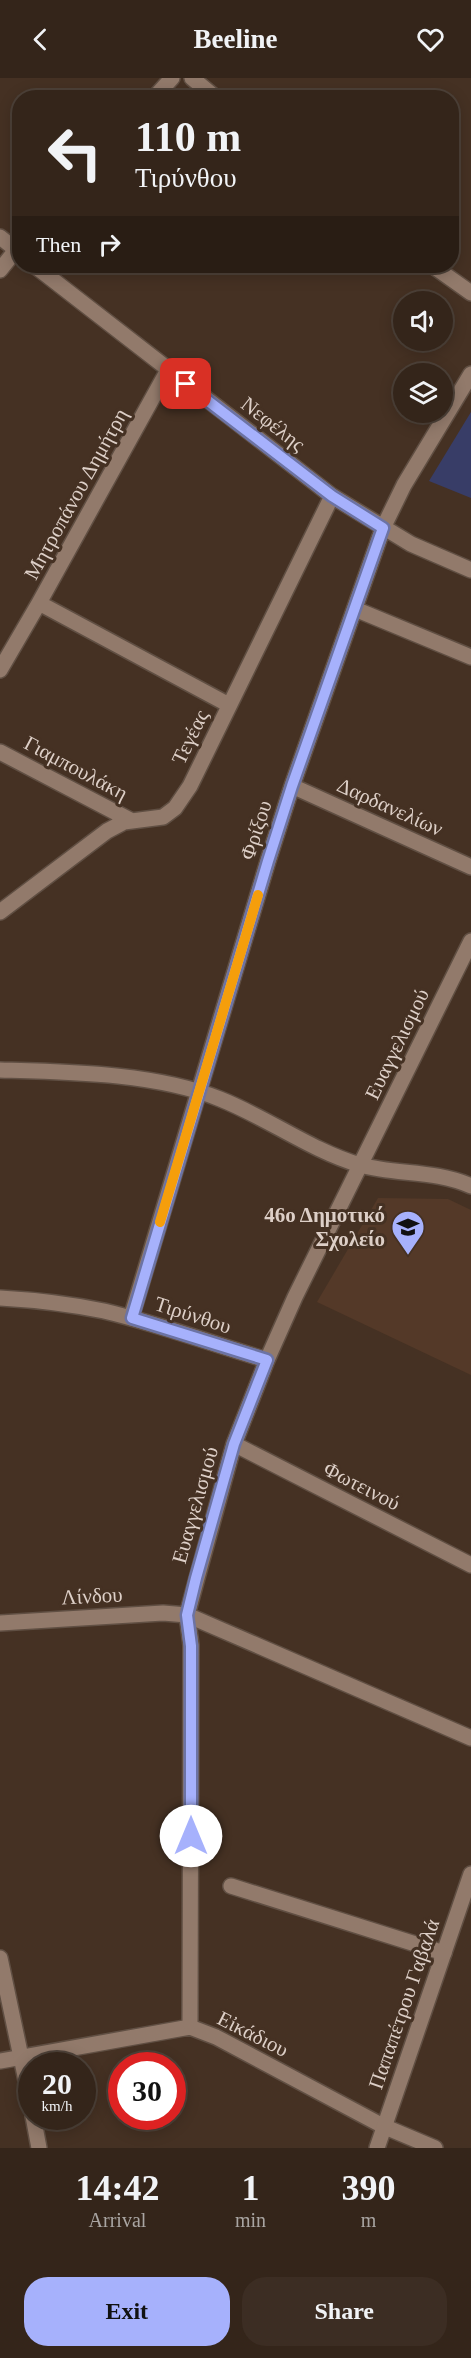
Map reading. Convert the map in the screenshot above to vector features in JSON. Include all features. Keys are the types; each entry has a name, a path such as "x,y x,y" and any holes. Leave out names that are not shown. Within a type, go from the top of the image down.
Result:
{"street":[{"path":"161,90 172,78"},
{"path":"192,78 206,90"},
{"path":"0,270 12,256"},
{"name":"Νεφέλης","path":"44,273 332,496 411,544 471,570"},
{"path":"443,273 471,293"},
{"name":"Μητροπάνου Δημήτρη","path":"0,670 168,370"},
{"name":"Φρίξου","path":"132,1318 292,786 383,528 404,485 471,374"},
{"name":"Τεγέας","path":"0,912 117,825 163,817 175,808 190,786 332,496"},
{"path":"39,603 229,705"},
{"path":"355,609 471,657"},
{"name":"Γιαμπουλάκη","path":"0,752 132,821"},
{"name":"Δαρδανελίων","path":"292,786 471,867"},
{"name":"Ευαγγελισμού","path":"190,2027 191,1646 187,1615 234,1444 267,1360 295,1297 471,941"},
{"path":"0,1070 139,1080 199,1092 231,1104 319,1148 361,1165 388,1171 429,1174 469,1181"},
{"name":"Τιρύνθου","path":"0,1298 70,1305 132,1318 267,1360"},
{"name":"Φωτεινού","path":"234,1444 471,1565"},
{"name":"Λίνδου","path":"0,1623 163,1613 187,1615"},
{"path":"187,1615 471,1738"},
{"name":"Παπαπέτρου Γαβαλά","path":"377,2148 471,1874"},
{"path":"231,1886 444,1953"},
{"path":"0,1958 21,2052"},
{"name":"Εἰκάδιου","path":"55,2052 190,2027 216,2037 383,2126 435,2148"},
{"name":"Εἰκάδιου","path":"0,2061 18,2059"},
{"path":"36,2130 39,2148"}],"shaded area":[{"path":"471,412 471,498 429,481"},
{"name":"46ο Δημοτικό Σχολείο","path":"378,1198 448,1199 471,1210 471,1375 317,1302"}],"slow traffic":[{"path":"160,1222 258,895"}],"place":[{"name":"46ο Δημοτικό Σχολείο","path":"408,1256"}],"route":[{"path":"186,384 332,496 383,528 268,861 132,1318 267,1360 234,1444 187,1615 191,1646 191,1836"}]}
